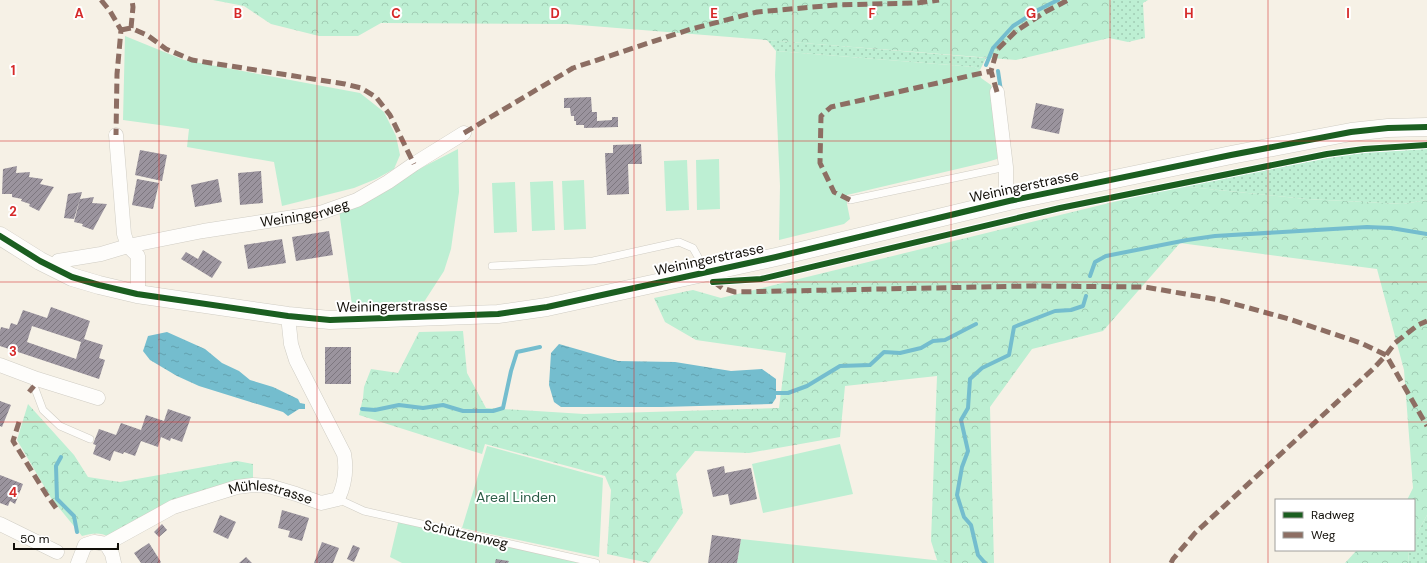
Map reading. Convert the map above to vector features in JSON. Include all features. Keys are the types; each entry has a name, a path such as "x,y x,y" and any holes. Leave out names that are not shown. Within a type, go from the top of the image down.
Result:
{"street":[{"path":"997,92 1006,167 1006,188 1009,200"},
{"name":"Weiningerstrasse","path":"0,236 53,268 72,277 137,294 288,316 343,320 473,316 510,313 547,307 701,272 776,257 1009,200 1351,132 1388,128 1427,127"},
{"name":"Weiningerweg","path":"53,268 58,261 101,254 128,246 217,229 320,213 357,200 464,133"},
{"path":"116,135 124,234 128,246 138,256 137,294"},
{"path":"288,316 291,344 296,360 344,454 346,471 344,484 338,499"},
{"path":"0,365 37,379 98,398"},
{"name":"Mühlestrasse","path":"78,563 85,545 94,542 106,544 173,507 237,487 253,485 269,486 321,502 338,499"},
{"path":"0,524 56,552"},
{"path":"106,544 112,554 114,563"}],"lane":[{"path":"850,200 1006,167"},
{"path":"492,266 594,261 679,242 693,248 698,257 701,272"},
{"path":"37,379 34,386 43,410 60,426 90,439"},
{"name":"Schützenweg","path":"338,499 364,511 596,563"}],"green space":[{"path":"213,0 1112,0 1110,1 1109,38 1016,60 567,24 381,23 358,36 319,36 271,24 244,6"},
{"path":"1148,0 1143,3 1145,38 1128,42 1109,38 1110,1"},
{"path":"125,36 184,60 360,93 384,112 396,136 400,155 394,169 376,179 354,188 282,206 274,162 187,147 189,129 123,120"},
{"path":"767,40 986,58 980,70 975,67 776,51"},
{"path":"776,51 975,67 980,70 981,78 991,85 1001,152 997,159 987,162 847,195 850,219 844,224 779,240 780,186 775,75"},
{"path":"458,149 459,192 451,249 444,271 424,302 352,305 339,210"},
{"path":"1427,149 1427,200 1403,204 1306,199 1179,186 1355,153"},
{"path":"719,159 720,209 697,210 696,160"},
{"path":"687,160 689,210 666,211 664,161"},
{"path":"584,180 586,229 564,230 562,181"},
{"path":"553,181 555,230 532,231 530,182"},
{"path":"515,182 517,232 494,233 492,183"},
{"path":"1179,186 1306,199 1403,204 1427,200 1427,515 1415,537 1415,499 1408,499 1413,488 1404,370 1377,269 1180,243 1103,331 1032,349 990,407 994,563 938,563 931,541 937,376 845,386 840,437 749,453 695,451 676,474 683,513 649,563 607,554 611,490 605,476 485,444 482,454 359,415 364,387 371,369 398,373 419,332 463,331 467,373 486,408 584,414 779,408 786,353 696,340 665,322 654,298 693,290 721,298"},
{"path":"28,404 74,455 88,477 120,482 237,461 253,464 253,481 110,537 103,534 89,534 82,536 51,498 17,440"},
{"path":"840,444 853,494 763,513 752,464"},
{"name":"Areal Linden","path":"487,446 603,478 599,557 462,528"},
{"path":"1427,515 1427,563 1408,563 1409,551 1415,551 1415,537"},
{"name":"Areal Linden","path":"399,519 590,563 402,563 390,557"},
{"path":"741,539 961,563 737,563"},
{"path":"1356,551 1409,551 1408,563 1345,563"}],"water":[{"path":"167,332 205,349 222,363 239,371 250,380 273,387 298,399 300,403 305,404 305,409 299,409 288,416 283,412 199,386 177,376 150,360 143,351 148,336"},
{"path":"559,344 618,361 675,362 731,371 762,369 776,379 776,398 772,404 662,407 561,407 554,402 549,385 551,353"}],"building":[{"path":"591,97 592,112 597,112 597,121 612,120 612,117 618,117 618,127 584,128 584,125 576,125 574,116 571,116 570,108 564,108 564,98"},
{"path":"1036,103 1064,109 1059,134 1031,128"},
{"path":"641,144 642,164 628,164 629,194 607,195 605,153 613,153 613,145"},
{"path":"140,150 167,155 162,181 135,175"},
{"path":"17,166 16,173 30,172 29,177 43,179 40,184 54,187 39,211 29,206 30,204 21,201 22,199 12,197 12,194 2,194 3,169"},
{"path":"261,171 263,203 240,205 238,173"},
{"path":"137,179 159,183 153,209 132,205"},
{"path":"218,179 222,202 195,207 191,185"},
{"path":"82,192 74,219 64,218 68,194"},
{"path":"94,197 92,203 107,204 93,230 82,226 83,224 74,222 80,199"},
{"path":"329,231 333,255 296,261 292,237"},
{"path":"282,239 286,263 248,269 244,245"},
{"path":"203,250 222,262 212,278 181,259 186,252 198,259"},
{"path":"51,307 90,321 84,339 103,345 99,358 105,360 99,379 0,346 1,327 9,329 11,323 17,325 23,310 47,318","holes":["32,326 81,342 76,359 27,342"]},
{"path":"325,347 351,347 351,384 325,384"},
{"path":"0,401 11,405 2,427 0,426"},
{"path":"168,409 191,417 182,442 171,438 170,441 161,437 158,447 141,441 135,456 124,452 123,454 114,451 110,461 93,454 96,445 93,444 99,429 116,435 121,423 141,430 146,415 164,421"},
{"path":"724,466 725,473 751,468 757,499 730,505 728,494 713,497 707,470"},
{"path":"0,475 23,484 15,504 10,501 8,506 0,503"},
{"path":"282,510 309,518 302,541 288,537 290,531 278,528"},
{"path":"220,515 236,522 228,539 213,532"},
{"path":"162,524 167,530 159,537 154,532"},
{"path":"712,535 741,539 737,563 708,563"},
{"path":"322,542 339,548 333,563 314,563"},
{"path":"149,543 161,562 160,563 141,563 134,553"},
{"path":"353,545 360,548 354,562 347,559"},
{"path":"246,557 252,563 239,563"},
{"path":"496,559 509,561 508,563 495,563"}],"waterway":[{"path":"986,65 993,48 1013,26 1038,10 1058,0"},
{"path":"998,71 1001,91"},
{"path":"1090,276 1095,262 1106,256 1215,236 1367,227 1391,228 1427,234"},
{"path":"985,563 978,555 971,525 964,517 957,495 962,467 968,451 961,420 968,408 970,379 982,368 1009,355 1014,327 1055,311 1071,310 1083,306 1086,296"},
{"path":"776,393 788,393 807,386 840,366 870,365 884,352 900,353 921,348 933,341 945,340 976,324"},
{"path":"362,409 375,410 399,405 423,408 443,405 463,411 493,411 503,408 511,371 517,352 540,347"},
{"path":"61,457 56,466 57,499 74,516 77,532"}],"marked path":[{"path":"101,0 110,11 121,30 117,74 116,135"},
{"path":"131,28 133,7 132,0"},
{"path":"464,133 573,68 691,29 757,12 836,5 917,3 939,0"},
{"path":"997,92 991,71 997,50 1016,31 1045,12 1068,0"},
{"path":"121,30 131,28 147,35 166,49 192,60 345,84 361,88 376,97 390,115 414,164"},
{"path":"850,200 834,192 820,163 821,116 831,107 991,71"},
{"path":"714,282 722,288 735,292 1029,286 1145,287 1220,300 1289,319 1361,343 1386,355 1427,426"},
{"path":"1171,563 1195,533 1374,368 1395,343 1418,325 1427,321"},
{"path":"29,392 34,386"},
{"path":"19,422 13,441 56,508"}],"cycle path":[{"path":"0,236 40,261 72,277 137,294 288,316 330,320 498,314 547,307 776,257 1009,201 1231,155 1351,132 1388,128 1427,127"},
{"path":"713,282 761,279 1060,208 1327,154 1364,149 1427,145"}]}
